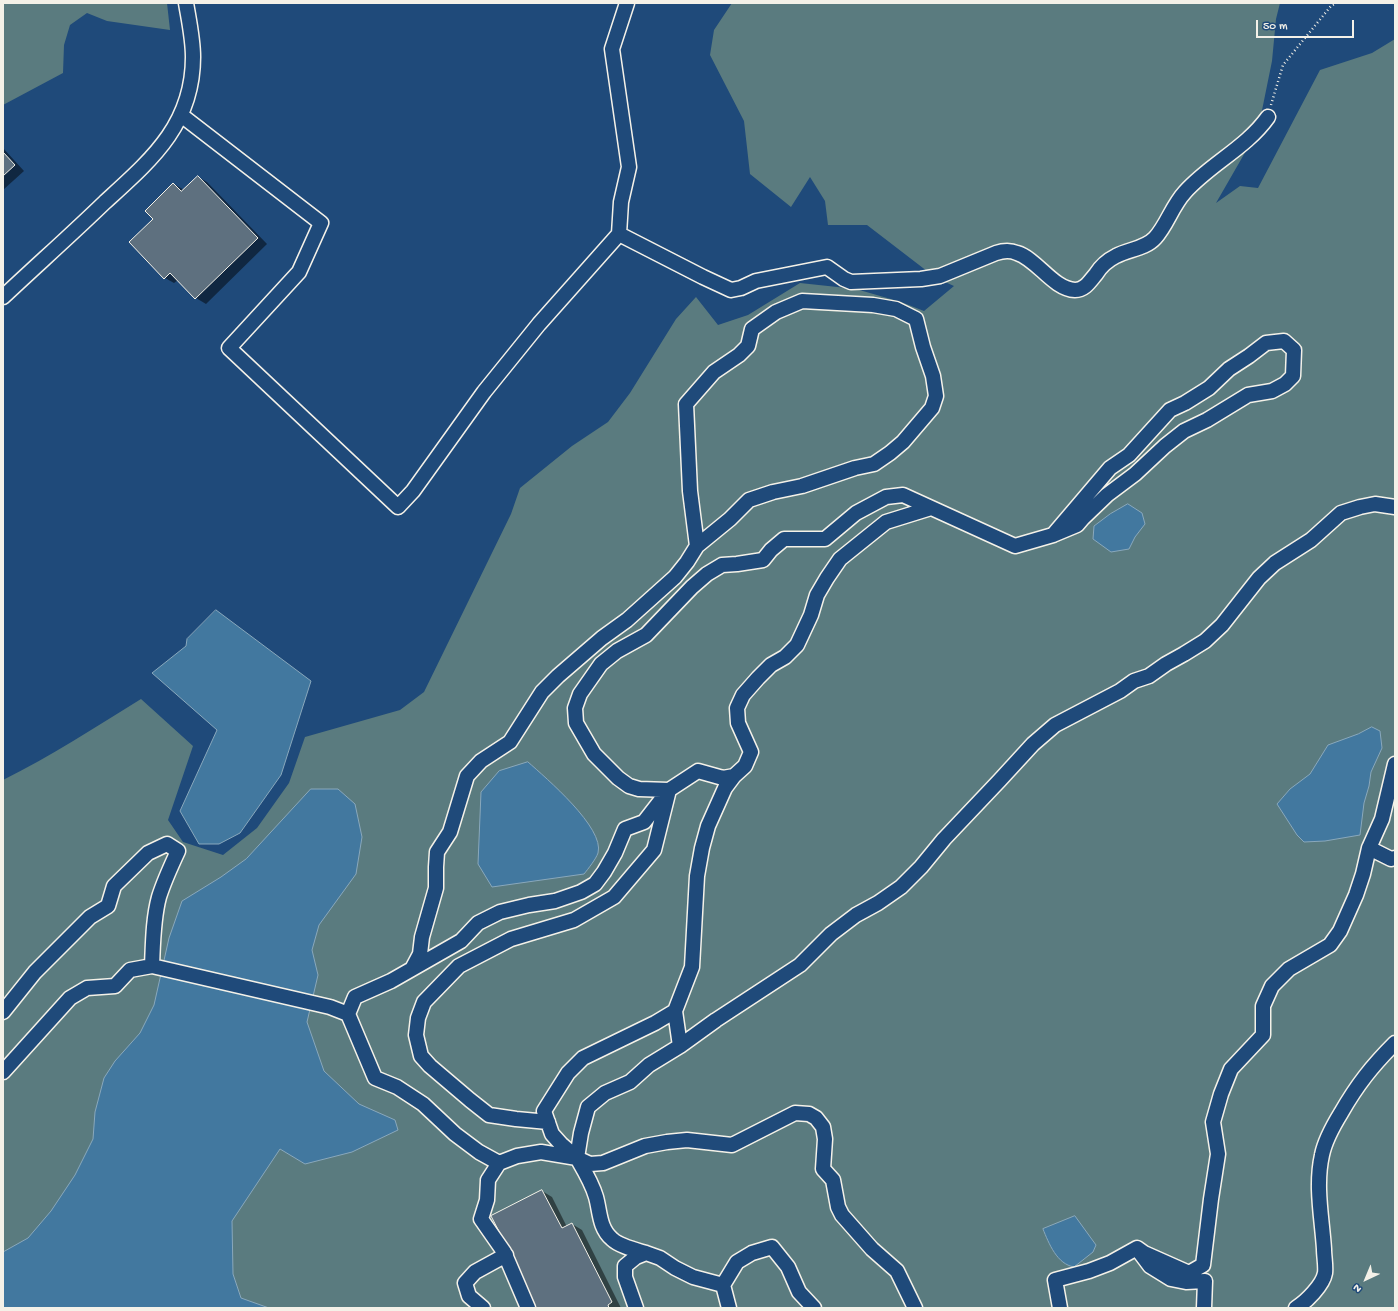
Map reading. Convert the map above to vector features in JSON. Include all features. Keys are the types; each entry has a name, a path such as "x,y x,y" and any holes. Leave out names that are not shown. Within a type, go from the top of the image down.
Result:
{"street":[{"path":"3,297 148,162 167,140 181,115 189,91 193,58 192,38 186,3"},
{"path":"181,115 321,223 299,272 229,348 398,508 413,490 484,392 539,324 619,234 621,202 629,167 612,49 627,3"},
{"path":"619,234 731,290 741,288 756,281 827,267 851,282 927,279 940,276 1002,251 1017,252 1066,288 1079,289 1090,282 1106,262 1117,255 1146,244 1155,238 1184,193 1196,181 1253,135 1268,117"},
{"path":"412,970 420,954 422,937 436,888 437,852 450,832 467,776 481,761 510,742 542,692 574,662 627,620 675,577 688,562 696,546 730,519 749,500 773,492 802,486 855,468 874,464 903,442 932,408 936,396 933,376 916,319 896,309 872,305 802,301 776,312 752,329 748,346 739,355 714,372 686,404 691,504 696,546"},
{"path":"669,790 640,789 629,786 618,778 594,754 576,723 575,708 580,694 601,664 618,650 646,635 692,587 707,574 722,565 763,560 771,550 784,539 825,539 856,512 886,497 903,495 1015,546 1053,535 1078,525 1083,518 1107,495 1135,474 1164,446 1184,432 1248,395 1272,391 1285,384 1293,376 1294,350 1284,341 1266,343 1229,369 1209,388 1185,403 1170,410 1129,455 1110,468 1053,535"},
{"path":"723,1285 693,1277 660,1258 612,1240 604,1230 596,1197 588,1177 577,1158 588,1107 605,1093 630,1082 649,1065 680,1046 716,1020 800,965 831,934 856,915 878,903 901,887 922,867 944,839 1033,744 1055,725 1120,691 1134,681 1149,676 1166,664 1205,642 1222,625 1258,578 1275,563 1311,540 1341,513 1375,504 1395,507"},
{"path":"680,1046 676,1011 692,967 697,876 702,848 708,826 725,788 734,776 745,766 751,752 738,723 738,708 744,695 771,665 785,657 797,644 811,615 817,595 840,559 886,522 930,508"},
{"path":"1137,1248 1144,1253 1189,1273 1203,1265 1218,1154 1213,1122 1221,1094 1231,1069 1263,1035 1263,1006 1272,986 1289,969 1330,945 1340,931 1356,895 1369,848 1382,819 1395,764"},
{"path":"348,1014 355,997 391,982 461,941 478,923 500,912 555,901 581,892 595,884 615,853 625,829 644,822 669,790 698,771 723,778 734,776"},
{"path":"548,1122 516,1119 489,1114 430,1066 420,1056 416,1035 420,1012 424,1002 459,966 511,940 574,920 614,896 654,850 669,790"},
{"path":"3,1012 35,972 90,917 108,906 114,886 148,853 167,844 178,851 167,874 158,899 152,966"},
{"path":"1369,848 1391,859 1395,858"},
{"path":"3,1072 70,998 87,988 115,986 130,970 152,966 330,1006 348,1014 376,1078 397,1087 423,1104 455,1134 479,1152 499,1163"},
{"path":"676,1011 656,1023 583,1058 568,1073 544,1111 552,1134 560,1144 577,1158 590,1164 603,1163 645,1146 687,1140 732,1144 795,1113 809,1114 816,1118 823,1127 825,1139 823,1169 833,1180 838,1207 842,1215 872,1249 897,1271 915,1308"},
{"path":"1296,1308 1304,1304 1311,1296 1325,1274 1319,1195 1322,1154 1326,1142 1335,1123 1356,1088 1370,1069 1395,1043"},
{"path":"528,1308 505,1253 481,1219 488,1200 488,1180 499,1163 517,1156 541,1152 577,1158"},
{"path":"728,1308 723,1285 737,1262 752,1253 772,1247 788,1267 798,1292 814,1308"},
{"path":"1060,1308 1055,1280 1110,1263 1137,1248"},
{"path":"1137,1248 1150,1266 1171,1279 1186,1282 1205,1281 1204,1308"},
{"path":"483,1308 469,1296 465,1283 474,1272 505,1253"},
{"path":"636,1308 625,1277 625,1266 636,1257 646,1253"}],"path":[{"path":"1268,117 1283,65 1331,6 1336,3"}],"green space":[{"path":"3,3 167,3 170,30 107,21 87,13 70,25 64,45 63,73 3,105"},
{"path":"732,3 1280,3 1276,19 1272,61 1258,130 1216,203 1240,186 1258,188 1320,70 1372,53 1395,39 1395,1308 3,1308 3,780 56,751 141,699 193,746 168,820 183,842 223,855 257,828 289,783 305,737 400,710 424,692 511,514 520,488 572,446 608,422 630,393 676,319 696,297 718,325 748,315 800,283 856,289 901,302 924,311 954,286 936,278 867,225 828,225 825,201 810,177 791,207 750,174 744,121 710,55 714,30"}],"water":[{"path":"1128,504 1142,513 1145,524 1135,537 1129,549 1111,552 1093,539 1094,526 1110,514"},
{"path":"216,610 311,681 281,775 240,833 219,844 199,844 180,811 217,730 152,673 186,646 187,639"},
{"path":"1372,727 1380,731 1382,748 1371,772 1364,803 1360,835 1325,841 1304,842 1297,835 1277,804 1290,789 1310,774 1328,745"},
{"path":"528,762 548,779 584,817 593,830 598,843 598,853 584,874 492,887 478,864 481,792 499,771"},
{"path":"311,789 338,789 355,804 362,837 356,874 319,925 312,950 318,975 307,1022 324,1071 359,1104 395,1120 398,1130 352,1152 305,1164 280,1149 232,1221 233,1274 241,1298 269,1308 3,1308 3,1252 28,1238 51,1211 75,1175 93,1139 95,1112 104,1078 115,1061 140,1033 154,1005 169,938 182,901 221,877 246,859"},
{"path":"1075,1216 1096,1245 1093,1252 1074,1267 1058,1258 1043,1229"}],"building":[{"path":"3,152 15,165 3,176"},
{"path":"198,176 258,238 195,299 170,273 164,279 129,242 153,219 145,211 173,183 181,191"},
{"path":"542,1190 562,1228 572,1223 612,1302 608,1305 609,1308 534,1308 517,1266 491,1216"}]}
